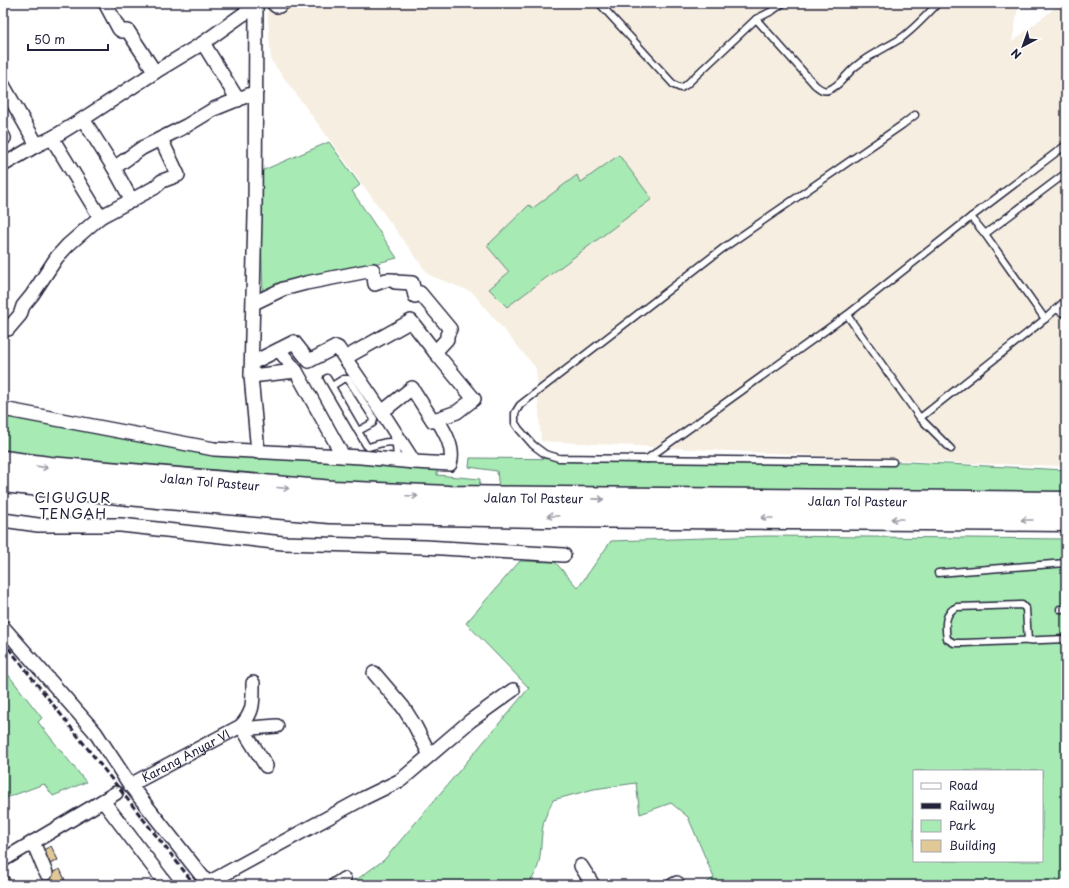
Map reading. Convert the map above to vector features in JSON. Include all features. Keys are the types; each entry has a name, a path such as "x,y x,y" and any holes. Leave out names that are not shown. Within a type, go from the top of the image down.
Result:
{"highway":[{"name":"Jalan Tol Pasteur","path":"3,462 48,468 186,481 333,492 418,496 566,499 1066,503"},
{"name":"Jalan Tol Pasteur","path":"3,481 168,498 330,512 560,516 1066,520"}],"street":[{"path":"105,3 119,29 122,31 128,31 155,72"},
{"path":"274,3 276,6 279,6 283,3"},
{"path":"3,165 52,138 203,43 256,4"},
{"path":"256,4 254,303 252,369 258,452"},
{"path":"203,43 238,100"},
{"path":"3,85 37,145"},
{"path":"114,168 142,148 214,109 256,92"},
{"path":"83,119 114,168 132,201"},
{"path":"52,138 100,217"},
{"path":"3,330 8,329 20,315 23,306 57,257 73,240 100,217 132,201 154,188 162,181 178,175 161,139"},
{"path":"254,303 283,289 373,270 375,284 386,280 412,283 414,296 420,293 450,329 447,339 435,352"},
{"path":"345,358 411,321 474,399 457,412 433,421 412,388 382,412"},
{"path":"252,369 279,350 294,342 306,359 310,361 336,347 382,412 414,462"},
{"path":"279,350 296,371 343,456"},
{"path":"252,369 296,371"},
{"path":"3,409 214,449 450,464 452,457 449,444 445,432 437,419"},
{"path":"3,520 38,525 121,525 283,543 425,547 564,555"},
{"path":"3,626 95,732 130,785 209,884 364,798 401,780 470,721 513,690"},
{"path":"374,673 403,707 430,755"},
{"path":"241,726 247,720 254,705 253,683"},
{"path":"241,726 251,728 277,726"},
{"path":"241,726 266,766"},
{"name":"Karang Anyar VI","path":"130,785 241,726"},
{"path":"3,860 116,793"},
{"path":"103,801 167,885"},
{"path":"33,842 46,873"},
{"path":"581,866 594,885"}],"lane":[{"path":"599,3 674,85 681,88 686,85 756,18 772,11 783,3"},
{"path":"756,18 815,85 820,90 827,91 834,87 854,67 865,59 900,39 913,29 938,3"},
{"path":"893,462 558,458 545,454 533,445 515,423 515,413 520,405 549,381 722,249 915,115"},
{"path":"647,459 847,314 1066,145"},
{"path":"985,234 1066,173"},
{"path":"971,217 985,234 1045,319"},
{"path":"920,418 1045,319 1066,300"},
{"path":"1056,309 1066,315"},
{"path":"847,314 920,418 951,449"},
{"path":"327,378 367,447 394,442 396,444 397,461"},
{"path":"332,386 343,379 348,379 374,419 358,431"},
{"path":"938,573 1066,563"},
{"path":"1028,640 1026,609 1022,605 956,607 951,609 948,613 946,632 947,639 954,643 1066,639"}],"shaded area":[{"path":"267,3 1019,3 1012,42 1061,3 1066,3 1066,466 962,463 541,441 536,368 472,292 429,275 271,60"}],"green space":[{"path":"329,142 360,185 352,191 397,258 282,287 263,296 259,172"},
{"path":"619,155 652,199 507,307 489,289 509,272 487,246 529,205 533,208 577,175 580,183"},
{"path":"3,414 83,430 437,468 437,475 480,479 479,491 222,477 3,452"},
{"path":"470,458 907,462 1066,470 1066,494 499,489 497,471 469,467"},
{"path":"768,536 1066,539 1066,875 1054,885 703,885 714,878 688,817 671,803 640,814 636,783 594,789 553,800 544,823 540,857 536,871 527,885 349,885 384,860 529,688 466,623 520,561 555,562 578,588 611,541"},
{"path":"3,668 42,718 38,722 86,782 53,796 44,784 3,799"}],"building":[{"path":"51,846 58,860 46,866 39,852"},
{"path":"60,869 65,880 52,885 47,875"},
{"path":"9,877 11,885 3,885 3,878"}],"railway":[{"path":"3,641 195,885"}],"district":[{"name":"CIGUGUR TENGAH","path":"73,506"}]}
